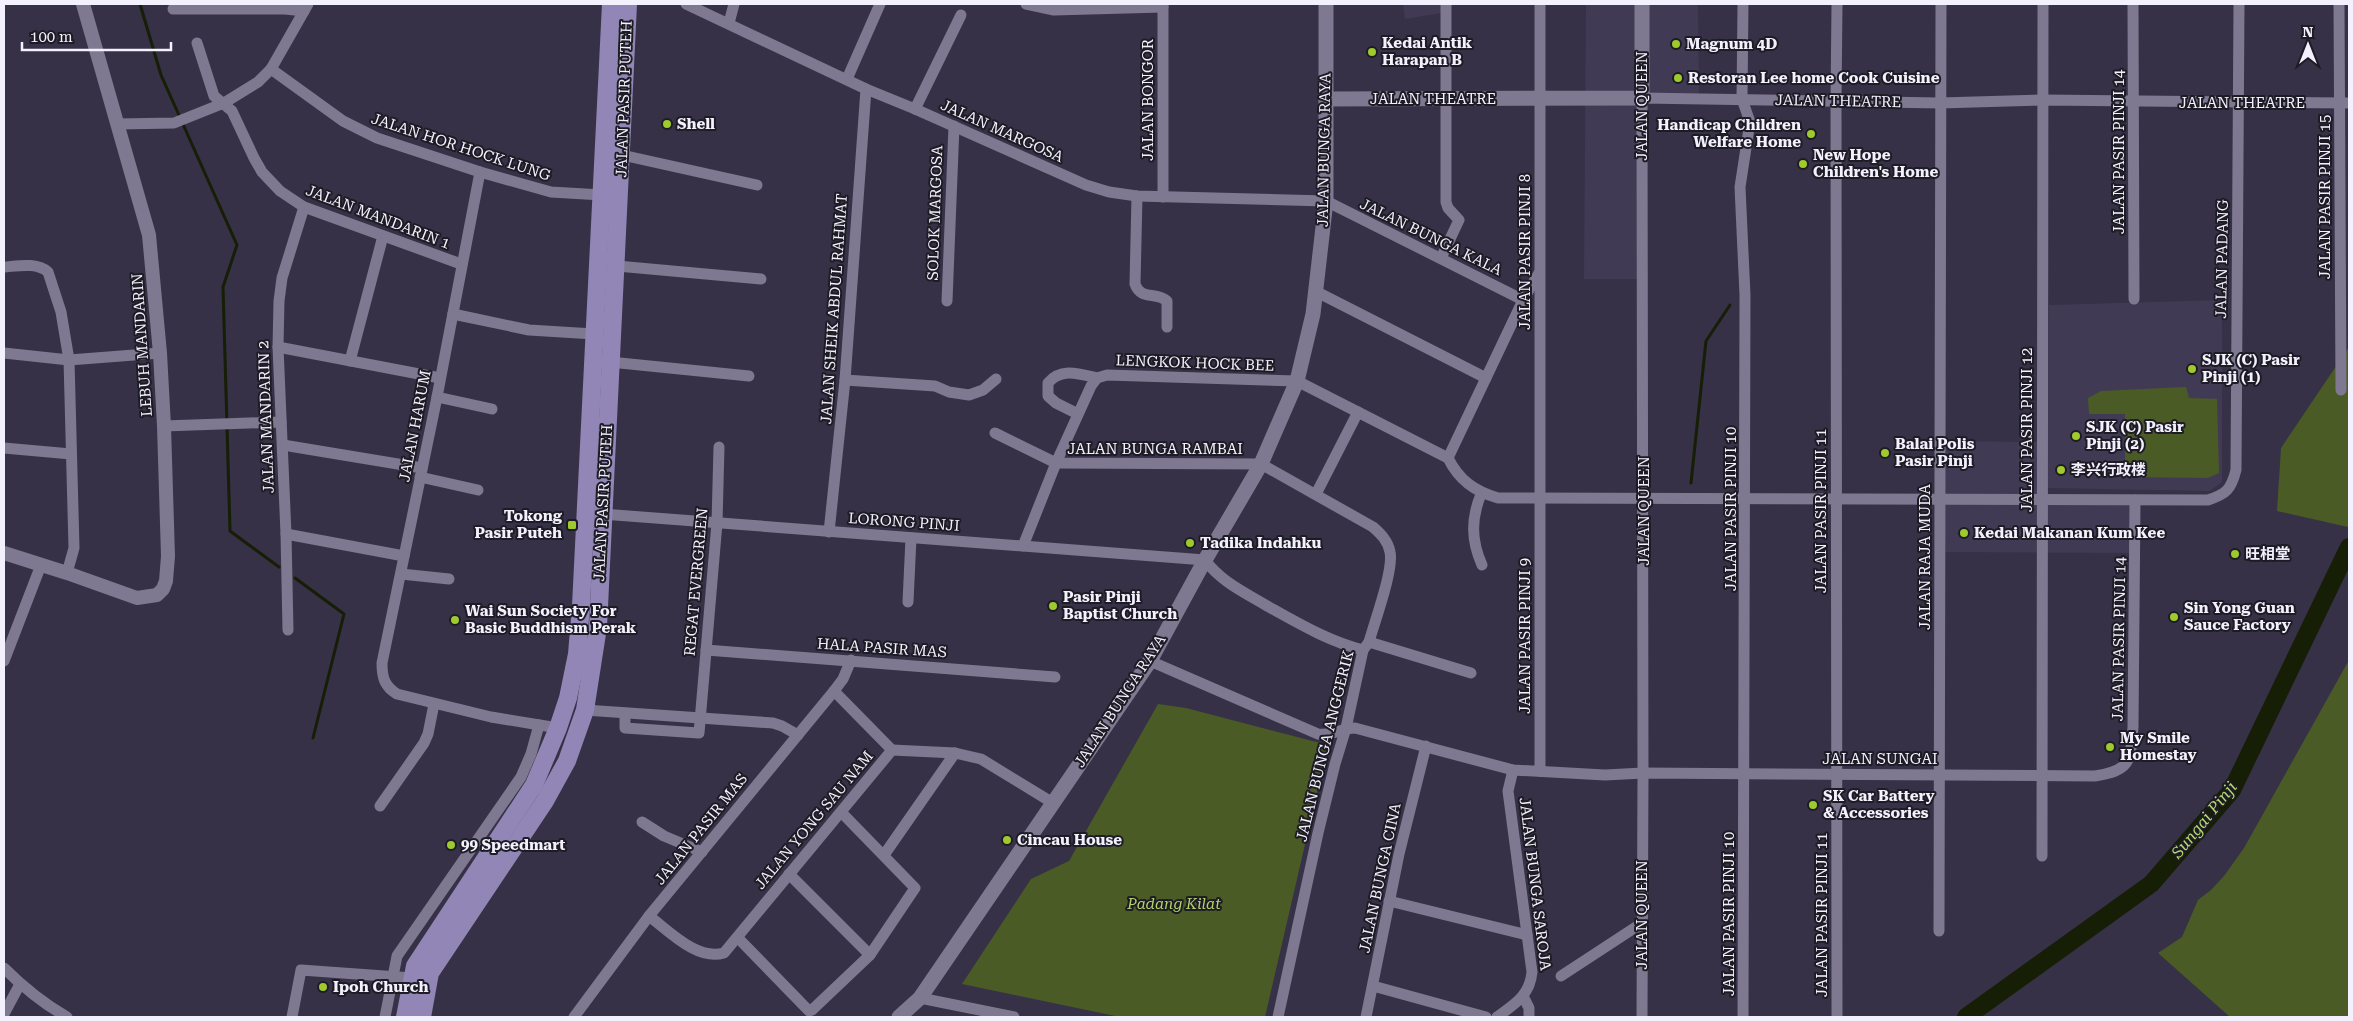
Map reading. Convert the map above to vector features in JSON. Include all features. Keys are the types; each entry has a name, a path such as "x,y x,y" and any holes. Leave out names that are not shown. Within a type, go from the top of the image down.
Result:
{"main road":[{"name":"JALAN PASIR PUTEH","path":"405,1017 412,978 419,959 534,785 558,728 568,698 577,654 611,4"},
{"name":"JALAN PASIR PUTEH","path":"422,1017 430,973 459,927 546,801 567,761 585,710 598,627 610,362 617,266 628,4"},
{"name":"JALAN BUNGA RAYA","path":"899,1017 920,998 1150,661 1204,560 1261,464 1296,381 1312,314 1326,201 1326,4"},
{"name":"JALAN QUEEN","path":"1642,4 1642,98"},
{"name":"JALAN THEATRE","path":"1326,100 1642,98"},
{"path":"412,978 421,975 448,932 459,927"}],"street":[{"name":"LEBUH MANDARIN","path":"4,554 67,573 137,598 157,596 163,589 168,556 164,426 160,353 149,235 83,4"},
{"name":"JALAN MARGOSA","path":"686,4 866,89 1086,185 1109,192 1137,196 1326,201"},
{"path":"729,24 734,4"},
{"path":"847,79 880,4"},
{"path":"1026,4 1054,10 1163,5"},
{"path":"1442,258 1459,220 1448,208 1446,194 1446,4"},
{"name":"JALAN PASIR PINJI 8","path":"1540,4 1540,500"},
{"name":"JALAN PASIR PINJI 10","path":"1742,4 1742,99 1750,122 1740,187 1745,295 1746,500 1743,1017"},
{"name":"JALAN PASIR PINJI 11","path":"1837,1017 1836,101 1838,4"},
{"name":"JALAN RAJA MUDA","path":"1939,931 1941,4"},
{"name":"JALAN PASIR PINJI 12","path":"2042,856 2043,4"},
{"name":"JALAN PASIR PINJI 14","path":"2133,4 2134,300"},
{"name":"JALAN PADANG","path":"2135,500 2208,500 2223,494 2233,484 2236,470 2238,4"},
{"name":"JALAN PASIR PINJI 15","path":"2339,4 2344,103 2342,390"},
{"name":"JALAN BONGOR","path":"1163,5 1163,197"},
{"path":"116,124 174,122 224,103 258,82 271,69 306,7"},
{"path":"174,9 285,9 306,7"},
{"path":"915,109 961,14"},
{"name":"JALAN MANDARIN 1","path":"197,43 214,96 232,111 262,172 280,192 304,207 461,264"},
{"name":"JALAN HOR HOCK LUNG","path":"271,69 358,129 377,138 480,172 551,192 602,195"},
{"name":"JALAN SHEIK ABDUL RAHMAT","path":"829,532 846,380 866,89"},
{"name":"JALAN THEATRE","path":"1642,98 1940,103 2042,100 2344,103"},
{"name":"JALAN QUEEN","path":"1642,98 1644,500 1642,1017"},
{"name":"SOLOK MARGOSA","path":"947,301 954,126"},
{"path":"622,155 757,184"},
{"name":"JALAN HARUM","path":"434,704 397,694 386,684 382,675 382,663 437,397 480,172"},
{"path":"1137,196 1135,284 1137,291 1142,294 1163,298 1167,301 1167,327"},
{"name":"JALAN BUNGA KALA","path":"1326,201 1523,300"},
{"name":"JALAN MANDARIN 2","path":"288,630 278,347 280,288 304,207"},
{"path":"350,361 383,236"},
{"path":"4,267 35,266 43,268 48,272 61,312 69,360 74,548 67,573"},
{"path":"617,266 760,279"},
{"path":"1448,458 1523,300 1540,273"},
{"path":"1315,291 1486,378"},
{"path":"453,314 529,330 594,334"},
{"path":"278,347 440,378"},
{"path":"4,354 69,360 160,353"},
{"path":"610,362 749,376"},
{"path":"1078,414 1056,403 1048,396 1048,383 1057,374 1064,373 1097,378"},
{"name":"LENGKOK HOCK BEE","path":"1023,546 1056,463 1091,386 1097,378 1107,375 1296,381"},
{"path":"846,380 935,386 948,392 969,395 983,390 996,379"},
{"path":"1296,381 1448,458 1455,471 1466,484 1481,494 1498,498 1540,500 2135,500"},
{"path":"437,397 492,409"},
{"path":"1316,494 1358,412"},
{"path":"164,426 281,422"},
{"name":"JALAN BUNGA RAMBAI","path":"995,433 1056,463 1261,464"},
{"path":"282,445 421,472 478,490"},
{"name":"REGAT EVERGREEN","path":"700,718 717,523 719,447"},
{"path":"4,448 71,454"},
{"name":"JALAN BUNGA ANGGERIK","path":"1261,464 1373,527 1385,539 1390,553 1389,568 1366,646 1320,824 1278,1017"},
{"path":"1481,494 1474,515 1473,537 1482,565"},
{"name":"JALAN PASIR PINJI 9","path":"1540,500 1540,771"},
{"name":"JALAN PASIR PINJI 14","path":"2117,772 2131,754 2133,727 2135,500"},
{"name":"LORONG PINJI","path":"602,514 1204,560"},
{"path":"286,534 404,556"},
{"path":"908,602 911,538"},
{"path":"1204,560 1214,573 1323,637 1471,673"},
{"path":"4,661 41,565"},
{"path":"401,574 449,579"},
{"name":"HALA PASIR MAS","path":"706,650 1055,677"},
{"name":"JALAN PASIR MAS","path":"574,1017 649,916 834,691 843,679 851,660"},
{"path":"1150,661 1318,734 1328,736 1346,728"},
{"path":"834,691 892,750"},
{"path":"380,806 424,742 430,726 434,704 491,717 558,728"},
{"path":"585,710 773,723 798,736"},
{"path":"385,1017 397,956 458,864 521,776 531,754 540,725"},
{"name":"JALAN SUNGAI","path":"1346,728 1355,728 1513,770 1617,775 1644,772 2095,776 2117,772"},
{"name":"JALAN BUNGA CINA","path":"1366,1017 1389,901 1426,746"},
{"name":"JALAN YONG SAU NAM","path":"649,916 697,950 708,955 724,954 892,750 955,753 981,759 1053,803"},
{"path":"884,854 955,753"},
{"name":"JALAN BUNGA SAROJA","path":"1497,1017 1531,986 1532,972 1508,791 1513,770"},
{"path":"738,938 808,1011 812,1010 870,955 915,888 884,854 842,813"},
{"path":"642,822 664,836 702,852"},
{"path":"458,864 474,875"},
{"path":"789,874 870,955"},
{"path":"1389,901 1527,935"},
{"path":"1561,976 1642,923"},
{"path":"4,968 20,984 52,1009 67,1017"},
{"path":"292,1017 300,970 412,978"},
{"path":"4,1014 20,984"},
{"path":"1373,986 1486,1017"},
{"path":"1522,996 1529,1008 1529,1017"},
{"path":"920,998 1014,1017"}],"shaded area":[{"path":"1403,4 1441,4 1441,13 1405,19"},
{"path":"1586,4 1698,4 1699,100 1642,97 1642,279 1584,279"},
{"path":"2222,300 2222,482 2210,491 2047,488 2049,305"},
{"path":"1940,441 2041,442 2042,501 2132,502 2133,553 1939,552"}],"green space":[{"path":"2349,347 2348,527 2277,511 2281,448"},
{"path":"2186,387 2189,398 2217,399 2219,473 2208,478 2125,477 2125,414 2089,414 2088,398 2101,391"},
{"path":"2349,660 2349,1017 2230,1017 2158,953 2182,937 2198,900 2224,876 2244,848"},
{"name":"Padang Kilat","path":"1158,704 1186,708 1328,745 1265,1017 1120,1017 962,984 1031,879 1069,861"}],"waterway":[{"path":"140,4 161,75 237,245 223,287 230,531 279,567"},
{"path":"1691,483 1706,341 1730,305"},
{"name":"Sungai Pinji","path":"1966,1017 2151,884 2232,790 2349,547"},
{"path":"295,578 344,614 313,738"}],"place":[{"name":"Magnum 4D","path":"1676,44"},
{"name":"Kedai Antik Harapan B","path":"1372,52"},
{"name":"Restoran Lee home Cook Cuisine","path":"1678,78"},
{"name":"Shell","path":"667,124"},
{"name":"Handicap Children Welfare Home","path":"1811,134"},
{"name":"New Hope Children's Home","path":"1803,164"},
{"name":"SJK (C) Pasir Pinji (1)","path":"2192,369"},
{"name":"SJK (C) Pasir Pinji (2)","path":"2076,436"},
{"name":"Balai Polis Pasir Pinji","path":"1885,453"},
{"name":"李兴行政楼","path":"2061,470"},
{"name":"Tokong Pasir Puteh","path":"572,525"},
{"name":"Kedai Makanan Kum Kee","path":"1964,533"},
{"name":"Tadika Indahku","path":"1190,543"},
{"name":"旺相堂","path":"2235,554"},
{"name":"Pasir Pinji Baptist Church","path":"1053,606"},
{"name":"Sin Yong Guan Sauce Factory","path":"2174,617"},
{"name":"Wai Sun Society For Basic Buddhism Perak","path":"455,620"},
{"name":"My Smile Homestay","path":"2110,747"},
{"name":"SK Car Battery & Accessories","path":"1813,805"},
{"name":"Cincau House","path":"1007,840"},
{"name":"99 Speedmart","path":"451,845"},
{"name":"Ipoh Church","path":"323,987"}]}
